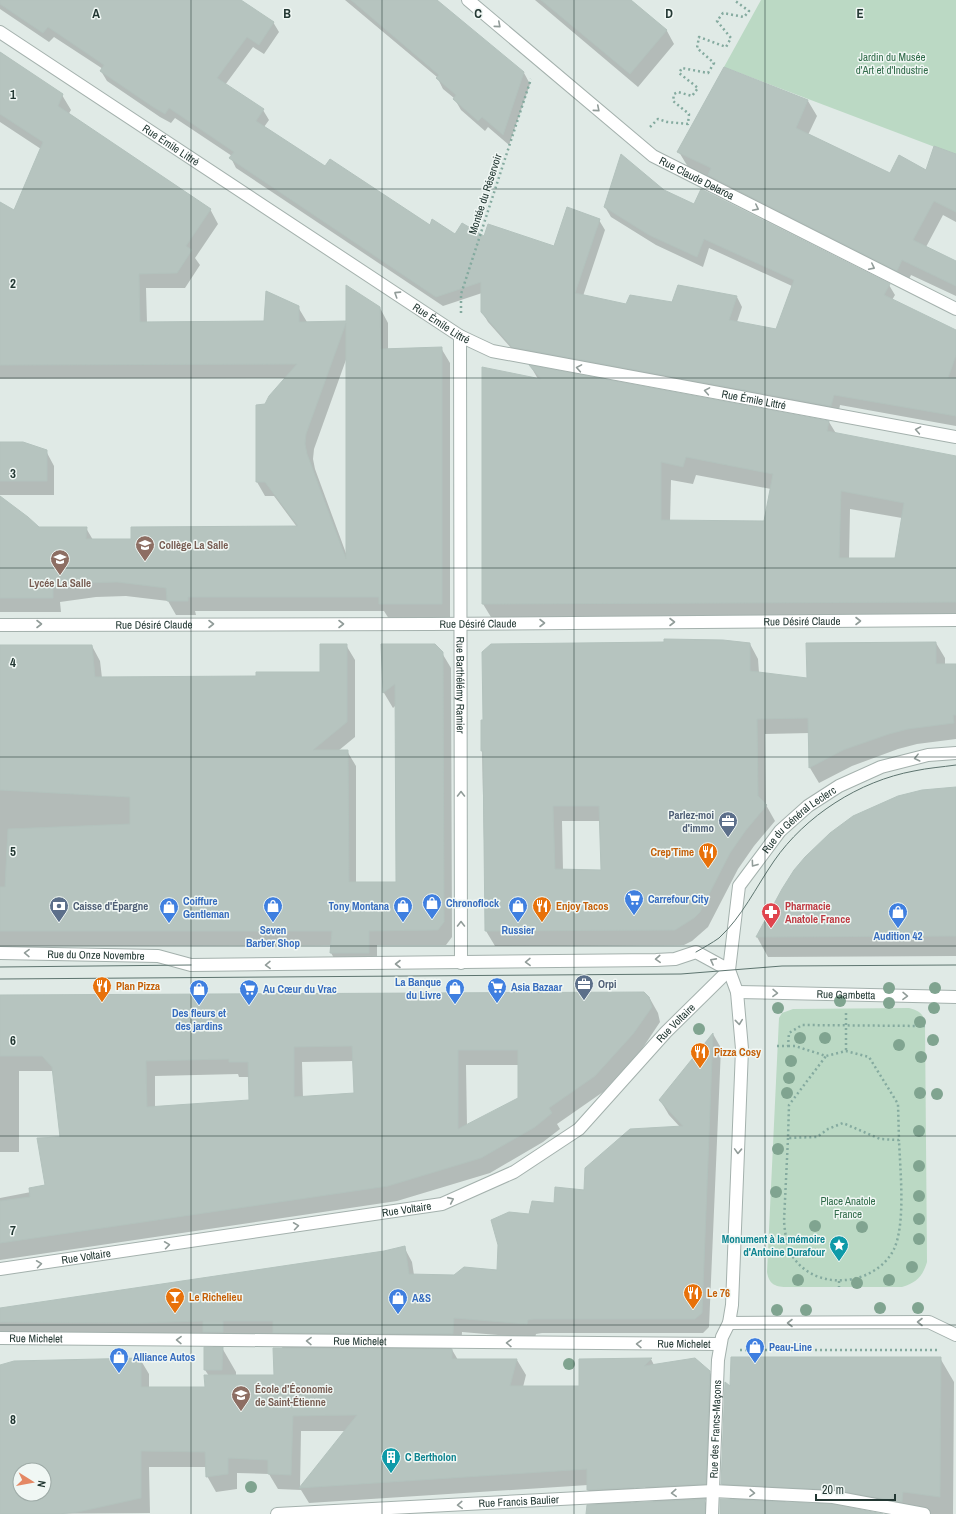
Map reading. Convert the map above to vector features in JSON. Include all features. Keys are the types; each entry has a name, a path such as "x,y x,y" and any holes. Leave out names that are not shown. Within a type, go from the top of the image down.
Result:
{"street":[{"name":"Rue Claude Delaroa","path":"468,0 653,156 956,309"},
{"name":"Rue Émile Littré","path":"0,32 460,336 492,352 956,437"},
{"name":"Rue Barthélémy Ramier","path":"460,336 460,963"},
{"name":"Rue Désiré Claude","path":"0,624 461,624 956,620"},
{"name":"Rue du Général Leclerc","path":"729,970 739,886 780,831 808,806 839,786 881,767 921,757 956,753"},
{"name":"Rue du Onze Novembre","path":"0,953 158,956 191,965 656,960 675,959 696,952 729,970"},
{"path":"720,1345 729,1323 732,1305 742,1049 736,992 729,970"},
{"name":"Rue Voltaire","path":"0,1269 442,1204 514,1172 579,1129 666,1032 729,970"},
{"name":"Rue Gambetta","path":"736,992 956,997"},
{"path":"729,1323 929,1322 956,1335"},
{"name":"Rue Michelet","path":"0,1338 720,1345"},
{"name":"Rue des Francs-Maçons","path":"712,1514 718,1360 720,1345"},
{"name":"Rue Francis Baulier","path":"277,1514 713,1491 833,1497 924,1514"}],"path":[{"path":"650,128 658,119 667,122 688,124 689,114 673,101 674,94 678,92 692,96 698,88 679,73 682,68 708,73 714,63 697,48 699,37 726,47 731,38 716,21 723,13 744,17 749,11 734,0"},
{"name":"Montée du Réservoir","path":"460,336 461,294 537,59"},
{"path":"788,1046 789,1033 802,1025 925,1026"},
{"path":"846,1025 846,1051"},
{"path":"777,1046 794,1046 826,1056 846,1051 869,1057 898,1104 901,1208 899,1233 894,1249 878,1270 863,1277 839,1281 818,1277 808,1272 796,1261 789,1247 785,1234 784,1221 789,1105 826,1056"},
{"path":"793,1051 794,1046"},
{"path":"788,1138 817,1138 828,1129 843,1123 880,1139 899,1140"},
{"path":"839,1281 839,1287"},
{"path":"720,1345 734,1350 940,1350"}],"green space":[{"name":"Jardin du Musée d'Art et d'Industrie","path":"761,0 956,0 956,155 724,67"},
{"name":"Place Anatole France","path":"909,1008 920,1013 925,1023 927,1262 923,1271 915,1281 902,1287 777,1286 769,1280 767,1272 779,1018 782,1013 793,1009"}],"building":[{"path":"0,0 241,0 274,22 259,45 247,37 217,78 264,109 256,121 325,166 330,159 430,225 432,219 455,234 462,223 484,236 488,224 554,246 567,207 600,219 575,293 626,304 630,295 672,302 678,285 737,296 729,320 776,329 794,280 704,239 697,257 649,235 604,207 621,154 664,190 694,204 701,189 890,284 884,295 956,330 956,355 948,378 956,378 956,416 834,395 831,406 512,347 481,312 481,282 436,297 229,158 234,152 169,108 165,114 153,107 100,71 104,65 48,27 43,33 0,4"},
{"path":"351,0 437,0 524,72 503,135 482,117 478,121 453,99 456,95 436,78 439,75"},
{"path":"541,0 631,0 667,30 630,74"},
{"path":"0,52 63,94 58,106 211,209 186,246 192,250 177,273 139,274 140,322 264,321 266,291 299,306 299,322 346,321 346,285 380,307 381,349 442,347 442,604 379,604 379,597 188,597 188,601 167,601 166,588 117,582 87,583 53,588 53,598 0,598 0,496 39,527 87,527 86,539 131,539 131,527 298,526 265,482 256,482 256,405 265,404 269,396 297,364 0,365 0,202 14,210 43,142 0,114","holes":["346,323 346,559 307,454 305,444 306,434"]},
{"path":"724,67 808,100 796,128 890,173 899,155 926,170 934,146 956,154 956,212 934,201 913,240 956,261 956,286 902,260 897,271 708,175 711,168 677,152"},
{"path":"529,365 829,421 827,431 956,456 956,602 482,604 482,367 541,379","holes":["686,457 773,474 764,521 661,520 661,462 683,467","841,491 904,503 895,558 839,558"]},
{"path":"0,442 23,442 47,450 47,481 0,481"},
{"path":"664,639 723,640 750,643 750,671 807,678 806,643 936,642 936,664 956,664 956,715 953,715 954,723 908,729 889,734 843,750 809,768 808,718 757,719 758,796 767,805 746,830 730,853 700,912 694,918 675,930 485,931 483,751 481,751 481,720 483,720 482,652 491,644 664,642","holes":["553,806 599,806 601,870 555,869"]},
{"path":"320,644 347,644 347,722 313,750 348,750 349,882 396,882 395,684 383,693 381,644 435,644 443,652 444,922 438,930 369,931 369,953 330,953 332,931 0,931 0,887 5,887 8,829 130,824 130,797 0,790 0,645 92,645 95,677 256,676 256,672 320,672"},
{"path":"956,787 956,936 756,937 794,870 830,833 853,816 898,796 922,790"},
{"path":"644,992 649,997 652,1007 633,1034 595,1076 549,1108 552,1113 535,1127 481,1158 388,1186 0,1243 0,1201 30,1197 29,1188 45,1185 37,1138 60,1137 52,1067 42,1056 0,1056 0,995","holes":["352,1046 354,1093 294,1097 294,1047","458,1050 518,1050 518,1098 458,1129","229,1059 229,1062 248,1062 249,1100 147,1107 146,1061"]},
{"path":"713,1033 702,1313 695,1319 534,1319 528,1320 527,1324 454,1318 453,1334 273,1333 273,1321 223,1321 223,1332 203,1332 203,1321 141,1323 0,1322 0,1308 384,1251 405,1246 409,1274 454,1275 464,1267 497,1270 498,1245 491,1220 509,1212 529,1214 532,1201 554,1203 555,1187 584,1190 585,1168 630,1129 683,1126 659,1100"},
{"path":"204,1347 223,1347 222,1370 204,1370"},
{"path":"273,1348 452,1349 452,1359 517,1359 510,1386 579,1386 579,1359 652,1358 644,1366 695,1358 710,1371 706,1484 587,1490 587,1469 299,1488 357,1415 293,1416 291,1475 268,1474 268,1460 228,1458 228,1474 206,1477 205,1452 141,1451 141,1498 78,1512 58,1514 0,1514 0,1365 14,1361 141,1358 141,1387 205,1387 204,1375 274,1375"},
{"path":"731,1357 941,1357 940,1497 903,1492 902,1502 833,1490 721,1484 725,1382 730,1386"},
{"path":"705,1499 705,1514 586,1514 587,1505"},
{"path":"720,1499 832,1504 883,1514 720,1514"}],"tram line":[{"path":"696,952 719,938 735,921 774,861 801,829 817,815 854,792 873,783 914,771 956,765"},
{"path":"0,967 191,965"},
{"path":"0,979 681,974 782,966 956,965"}],"place":[{"name":"Collège La Salle","path":"145,562"},
{"name":"Lycée La Salle","path":"60,576"},
{"name":"Parlez-moi d'immo","path":"728,838"},
{"name":"Crep'Time","path":"708,869"},
{"name":"Carrefour City","path":"634,916"},
{"name":"Chronoflock","path":"432,920"},
{"name":"Caisse d'Épargne","path":"59,923"},
{"name":"Seven Barber Shop","path":"273,923"},
{"name":"Tony Montana","path":"403,923"},
{"name":"Russier","path":"518,923"},
{"name":"Enjoy Tacos","path":"542,923"},
{"name":"Coiffure Gentleman","path":"169,924"},
{"name":"Pharmacie Anatole France","path":"771,929"},
{"name":"Audition 42","path":"898,929"},
{"name":"Orpi","path":"584,1001"},
{"name":"Plan Pizza","path":"102,1003"},
{"name":"Asia Bazaar","path":"497,1004"},
{"name":"La Banque du Livre","path":"455,1005"},
{"name":"Des fleurs et des jardins","path":"199,1006"},
{"name":"Au Cœur du Vrac","path":"249,1006"},
{"name":"Pizza Cosy","path":"700,1069"},
{"name":"Monument à la mémoire d'Antoine Durafour","path":"839,1262"},
{"name":"Le 76","path":"693,1310"},
{"name":"Le Richelieu","path":"175,1314"},
{"name":"A&S","path":"398,1315"},
{"name":"Peau-Line","path":"755,1364"},
{"name":"Alliance Autos","path":"119,1374"},
{"name":"École d’Économie de Saint-Étienne","path":"241,1412"},
{"name":"C Bertholon","path":"391,1474"}]}
